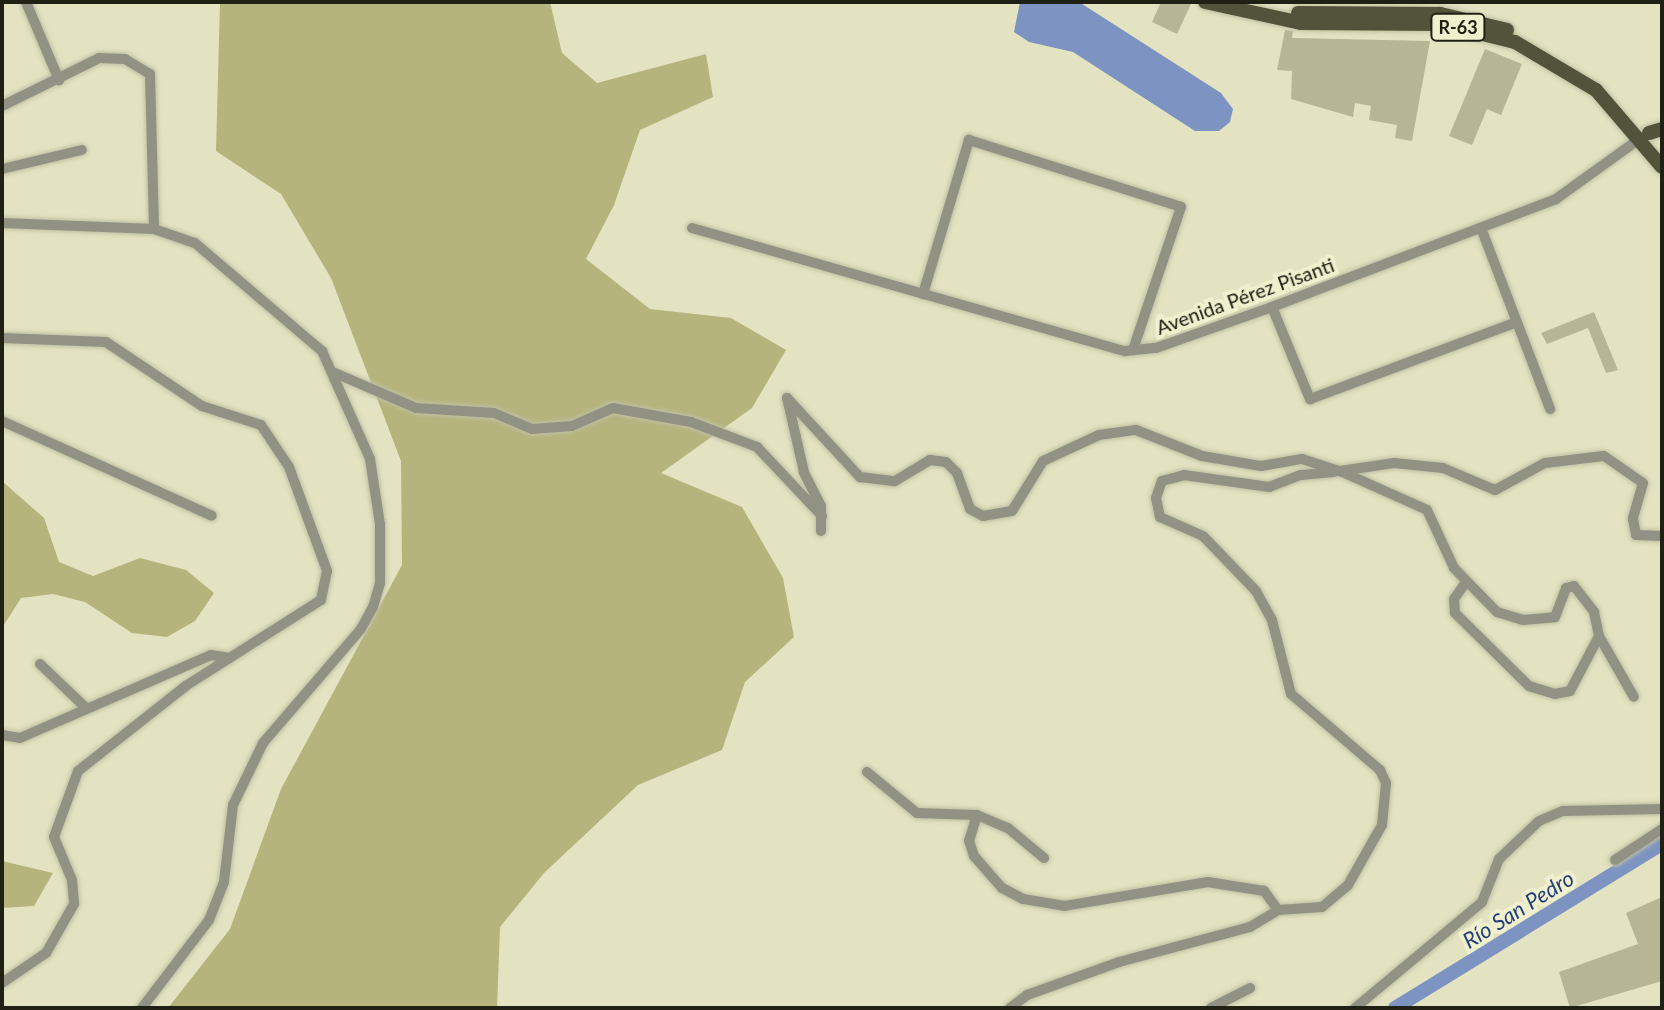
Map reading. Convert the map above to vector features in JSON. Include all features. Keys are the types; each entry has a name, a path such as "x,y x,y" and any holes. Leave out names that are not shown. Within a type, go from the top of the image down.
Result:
{"main road":[{"name":"R-63","path":"1205,2 1322,25 1442,24 1515,42 1584,81 1651,133 1662,152"},
{"name":"R-63","path":"1225,2 1255,13"},
{"name":"R-63","path":"1651,133 1662,167"}],"street":[{"path":"26,2 59,80"},
{"path":"2,106 110,57 150,74 154,229"},
{"name":"Avenida Pérez Pisanti","path":"692,228 923,294 1100,349 1133,350 1272,307 1556,199 1651,133"},
{"path":"923,294 969,140 1181,207 1133,350"},
{"path":"2,169 82,150"},
{"path":"2,223 154,229 195,243 289,319 335,373 370,459 380,524 376,595 361,629 256,754 233,805 224,882 209,920 192,950 142,1008"},
{"path":"1481,228 1550,409"},
{"path":"1272,307 1310,399 1517,322"},
{"path":"2,338 106,342 202,406 261,425 277,443 324,554 326,585 311,608 134,723 78,771 54,837 72,880 74,904 46,953 2,983"},
{"path":"335,373 416,408 494,413 532,429 572,426 613,408 691,422 757,447 822,516"},
{"path":"821,531 822,516 787,398 860,477 895,481 930,460 946,462 957,473 970,509 990,517 1012,511 1043,461 1117,430 1145,431 1202,456 1261,466 1302,459 1339,471 1427,510 1466,582 1497,612 1523,620 1555,617 1566,588 1574,586 1594,612 1599,636 1634,697"},
{"path":"2,421 212,516"},
{"path":"1010,1008 1027,995 1119,962 1250,927 1278,910 1322,907 1348,885 1382,825 1386,783 1380,770 1291,694 1272,620 1256,591 1203,536 1160,517 1156,498 1162,481 1184,475 1269,487 1301,475 1378,462 1443,468 1495,490 1545,463 1604,456 1643,483 1633,519 1636,535 1662,536"},
{"path":"1466,582 1454,599 1455,613 1529,686 1555,694 1570,691 1599,636"},
{"path":"2,735 20,738 84,706 154,684 211,655 230,658"},
{"path":"40,664 84,706"},
{"path":"867,772 917,813 977,815 1008,828 1044,858"},
{"path":"1355,1008 1482,902 1499,859 1539,821 1563,811 1662,809"},
{"path":"977,815 969,841 974,856 1002,888 1023,899 1065,906 1208,882 1264,891 1278,910"},
{"path":"1615,860 1662,829"},
{"path":"1211,1008 1250,988"}],"shaded area":[{"path":"220,2 550,2 562,53 597,83 706,54 713,97 640,130 614,205 586,259 650,309 731,318 786,350 752,408 661,473 742,507 783,578 794,637 745,682 722,750 638,785 544,873 500,927 497,1008 168,1008 230,929 281,789 402,565 401,461 331,278 281,194 216,151"},
{"path":"2,481 44,518 59,562 93,576 140,558 186,570 214,593 195,621 167,637 132,633 85,602 53,594 21,598 2,628"},
{"path":"2,861 53,873 34,906 2,908"}],"water":[{"path":"1020,2 1079,2 1221,93 1233,109 1230,122 1219,131 1195,131 1073,52 1029,42 1014,32"}],"building":[{"path":"1161,2 1191,4 1177,34 1152,22"},
{"path":"1285,30 1293,31 1292,38 1430,41 1412,141 1395,138 1397,125 1369,120 1371,106 1355,103 1353,117 1291,99 1292,71 1277,70"},
{"path":"1485,49 1522,64 1501,115 1487,109 1472,145 1449,136"},
{"path":"1594,312 1618,370 1606,373 1588,328 1547,344 1541,333"},
{"path":"1662,897 1662,981 1570,1008 1559,972 1638,944 1626,913"}],"waterway":[{"name":"Río San Pedro","path":"1395,1008 1662,844"}]}
